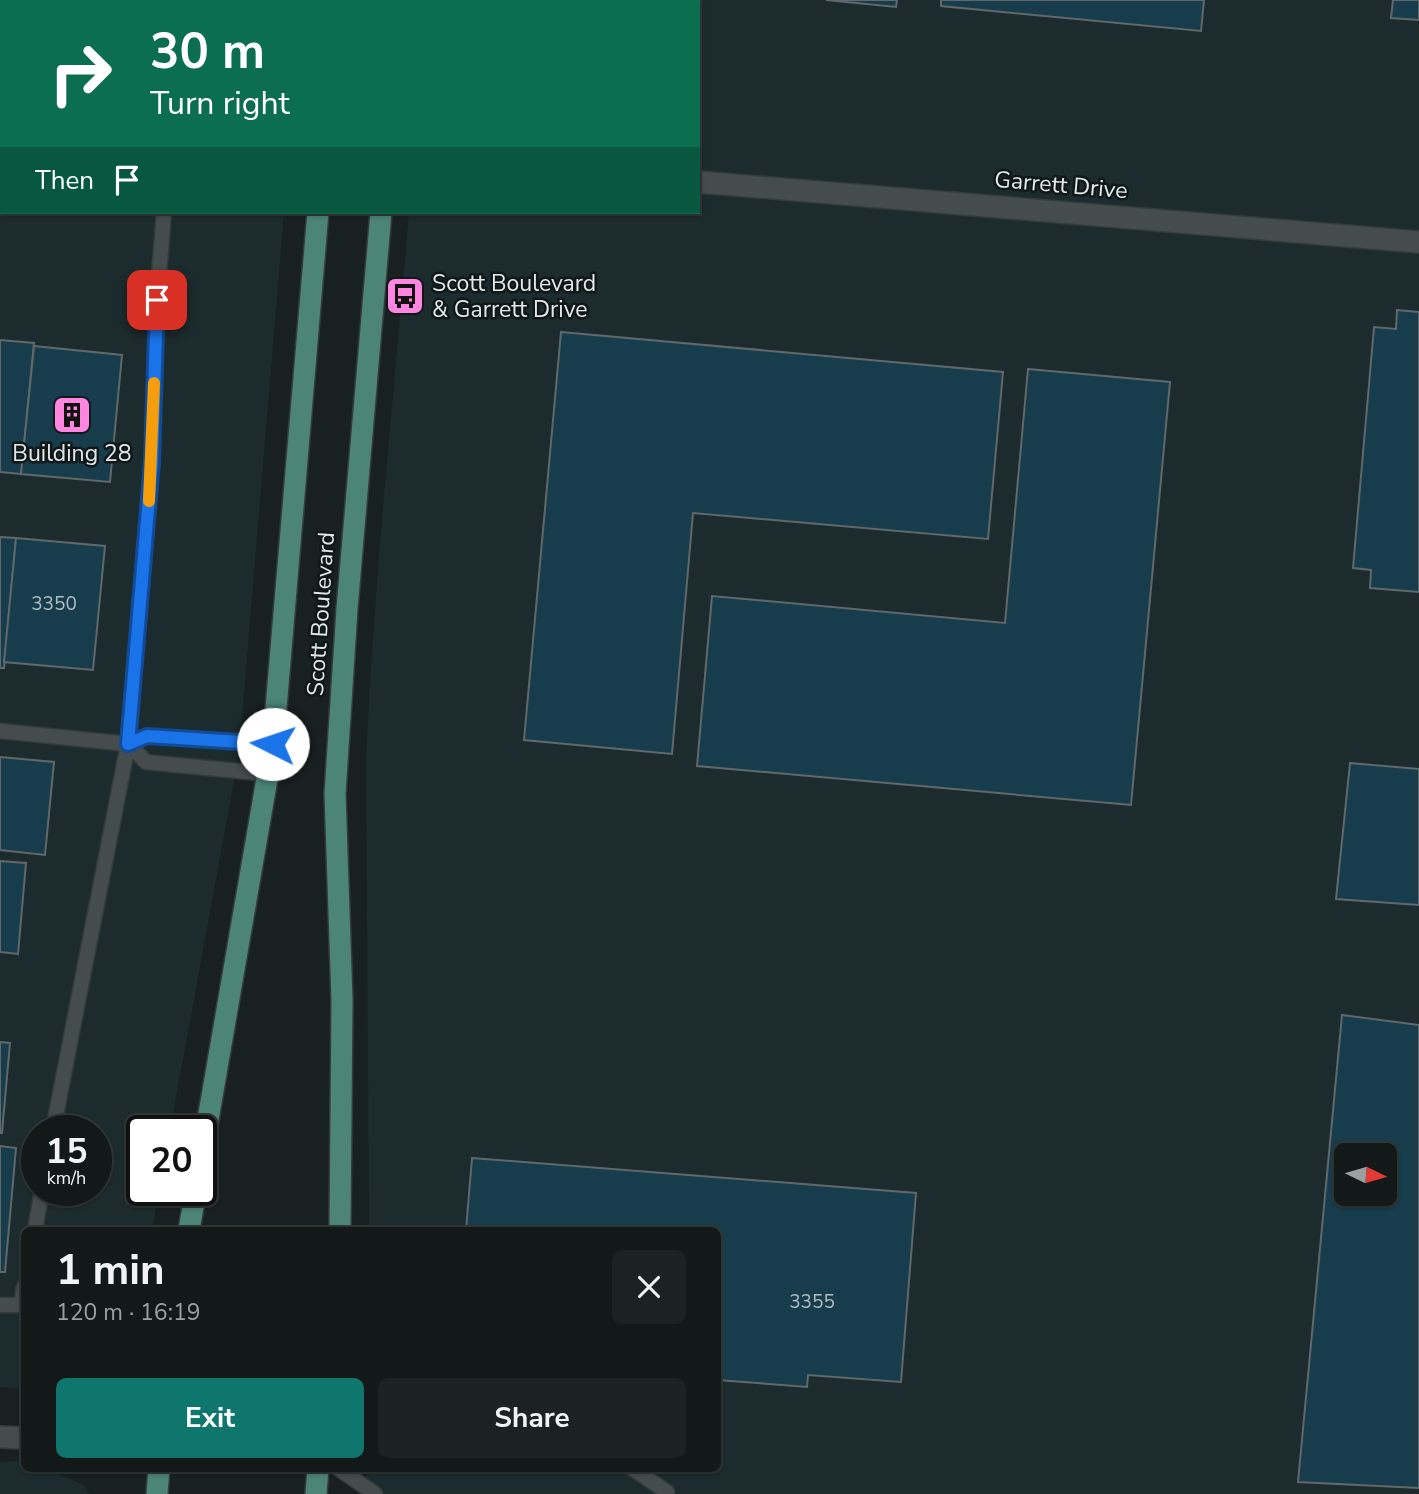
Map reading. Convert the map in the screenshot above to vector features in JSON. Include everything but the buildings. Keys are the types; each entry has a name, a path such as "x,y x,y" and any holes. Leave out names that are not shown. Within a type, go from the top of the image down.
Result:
{"main road":[{"name":"Scott Boulevard","path":"209,1115 273,744 318,214"},
{"name":"Scott Boulevard","path":"340,1227 342,1000 335,794 347,609 382,214"},
{"path":"190,1227 193,1206"},
{"path":"157,1494 159,1472"},
{"path":"316,1494 318,1472"}],"street":[{"name":"Garrett Drive","path":"700,182 1419,242"},
{"path":"0,1437 21,1438"}],"lane":[{"path":"56,1115 128,744 152,462 157,300 164,214"},
{"path":"0,731 128,744 147,736 273,744"},
{"path":"128,744 146,762 269,775"},
{"path":"36,1227 39,1206"},
{"path":"0,1305 21,1305"},
{"path":"344,1472 375,1494"},
{"path":"638,1472 667,1492 664,1494"}],"shaded area":[{"path":"700,0 1419,0 1419,1494 363,1494 366,1472 721,1472 721,1227 369,1227 366,763 369,696 409,214 700,214"},
{"path":"0,214 284,214 239,754 173,1115 126,1115 126,1206 156,1206 153,1227 21,1227 21,1388 0,1387"},
{"path":"21,1461 21,1472 55,1472 84,1485 89,1494 0,1494 0,1462"}],"slow traffic":[{"path":"149,501 154,383"}],"place":[{"name":"Scott Boulevard & Garrett Drive","path":"405,296"},
{"name":"Building 28","path":"72,415"}],"route":[{"path":"157,300 152,462 128,744 147,736 273,744"}]}
